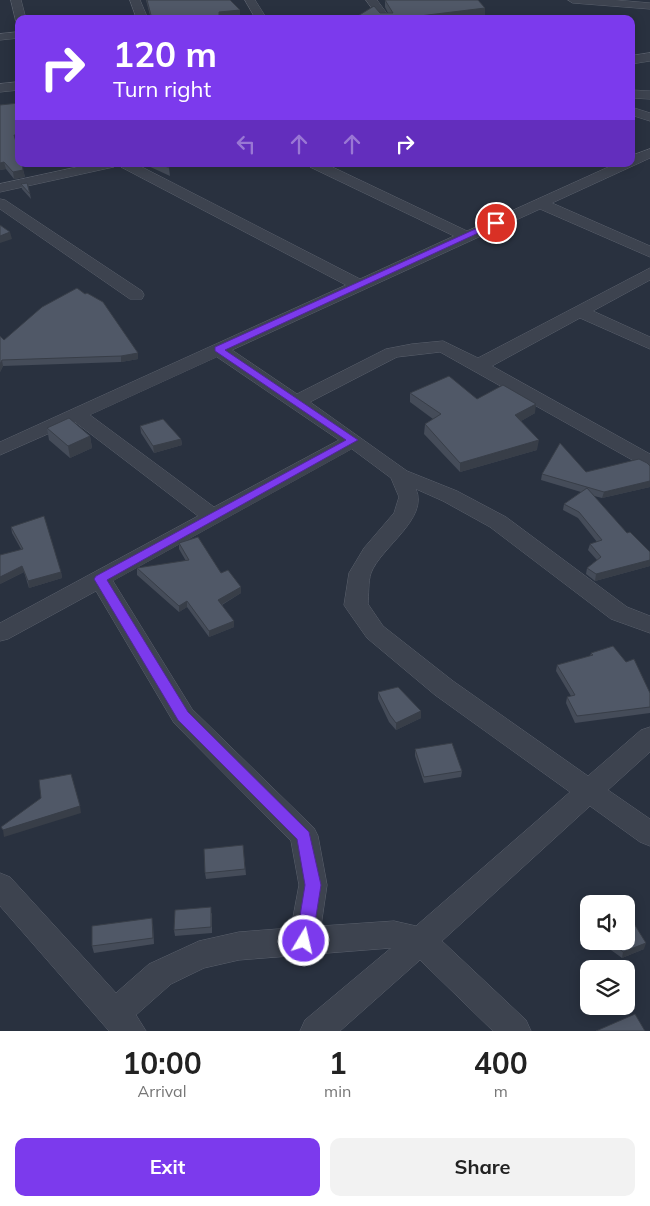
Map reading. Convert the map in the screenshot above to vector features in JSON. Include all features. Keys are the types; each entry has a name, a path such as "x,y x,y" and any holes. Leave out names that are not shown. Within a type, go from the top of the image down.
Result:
{"street":[{"path":"16,0 19,15"},
{"path":"135,0 141,15"},
{"path":"250,0 259,15"},
{"path":"371,0 383,15"},
{"path":"566,0 585,14"},
{"path":"573,0 624,2 650,6"},
{"path":"0,37 15,35"},
{"path":"635,50 647,57"},
{"path":"0,88 15,86"},
{"path":"635,94 650,95"},
{"path":"635,112 650,117"},
{"path":"635,159 650,153"},
{"path":"0,188 53,170 81,167"},
{"path":"132,167 359,285"},
{"path":"321,167 466,236"},
{"path":"0,448 617,167"},
{"path":"0,203 40,227 95,268 136,295"},
{"path":"540,203 650,252"},
{"path":"478,366 650,273"},
{"path":"580,311 650,344"},
{"path":"296,402 392,353 443,346 650,462"},
{"path":"218,349 353,440 400,475 450,496 498,522 619,613 650,625"},
{"path":"76,414 213,517"},
{"path":"0,633 353,440"},
{"path":"400,475 409,497 404,515 372,553 360,573 356,605 375,632 437,682 650,834"},
{"path":"100,579 183,716 304,836 313,885 304,941"},
{"path":"316,1031 650,737"},
{"path":"0,886 122,1023 160,974 199,955 239,946 394,934 421,940 515,1031"}],"building":[{"path":"147,0 230,0 240,10 219,12 219,15 151,15"},
{"path":"385,0 478,0 485,8 428,15 359,15 374,6 380,13 393,13"},
{"path":"15,103 15,167 22,167 23,170 13,172 4,162 0,163 0,105"},
{"path":"27,183 30,194 21,184"},
{"path":"0,225 10,232 0,236"},
{"path":"77,288 103,302 138,353 121,356 2,360 0,364 0,336 4,340 42,307"},
{"path":"449,376 477,399 503,385 536,404 515,415 539,440 460,463 425,424 441,414 410,393"},
{"path":"69,418 90,436 68,446 47,428"},
{"path":"163,419 181,439 153,446 140,426"},
{"path":"560,443 586,472 639,459 650,466 650,481 604,492 542,474"},
{"path":"587,488 627,533 630,532 650,552 650,560 596,574 587,568 601,557 590,544 602,540 579,512 564,504"},
{"path":"44,516 61,572 28,581 22,566 0,577 0,555 23,549 11,527"},
{"path":"198,537 221,573 228,570 241,587 218,600 234,621 209,631 187,601 179,606 137,568 189,560 179,543"},
{"path":"613,646 626,662 634,659 650,693 650,707 577,716 567,697 575,695 557,665 593,655 591,653"},
{"path":"398,687 421,711 396,723 378,692"},
{"path":"452,743 462,771 424,777 415,749"},
{"path":"71,774 80,806 3,830 1,827 41,798 39,780"},
{"path":"243,845 245,869 205,873 204,849"},
{"path":"211,907 211,927 174,930 175,910"},
{"path":"152,918 153,938 92,946 92,926"},
{"path":"635,925 646,943 635,947"},
{"path":"635,1014 645,1031 596,1031"}],"route":[{"path":"304,941 313,885 304,836 183,716 100,579 353,440 218,349 496,223"}]}
